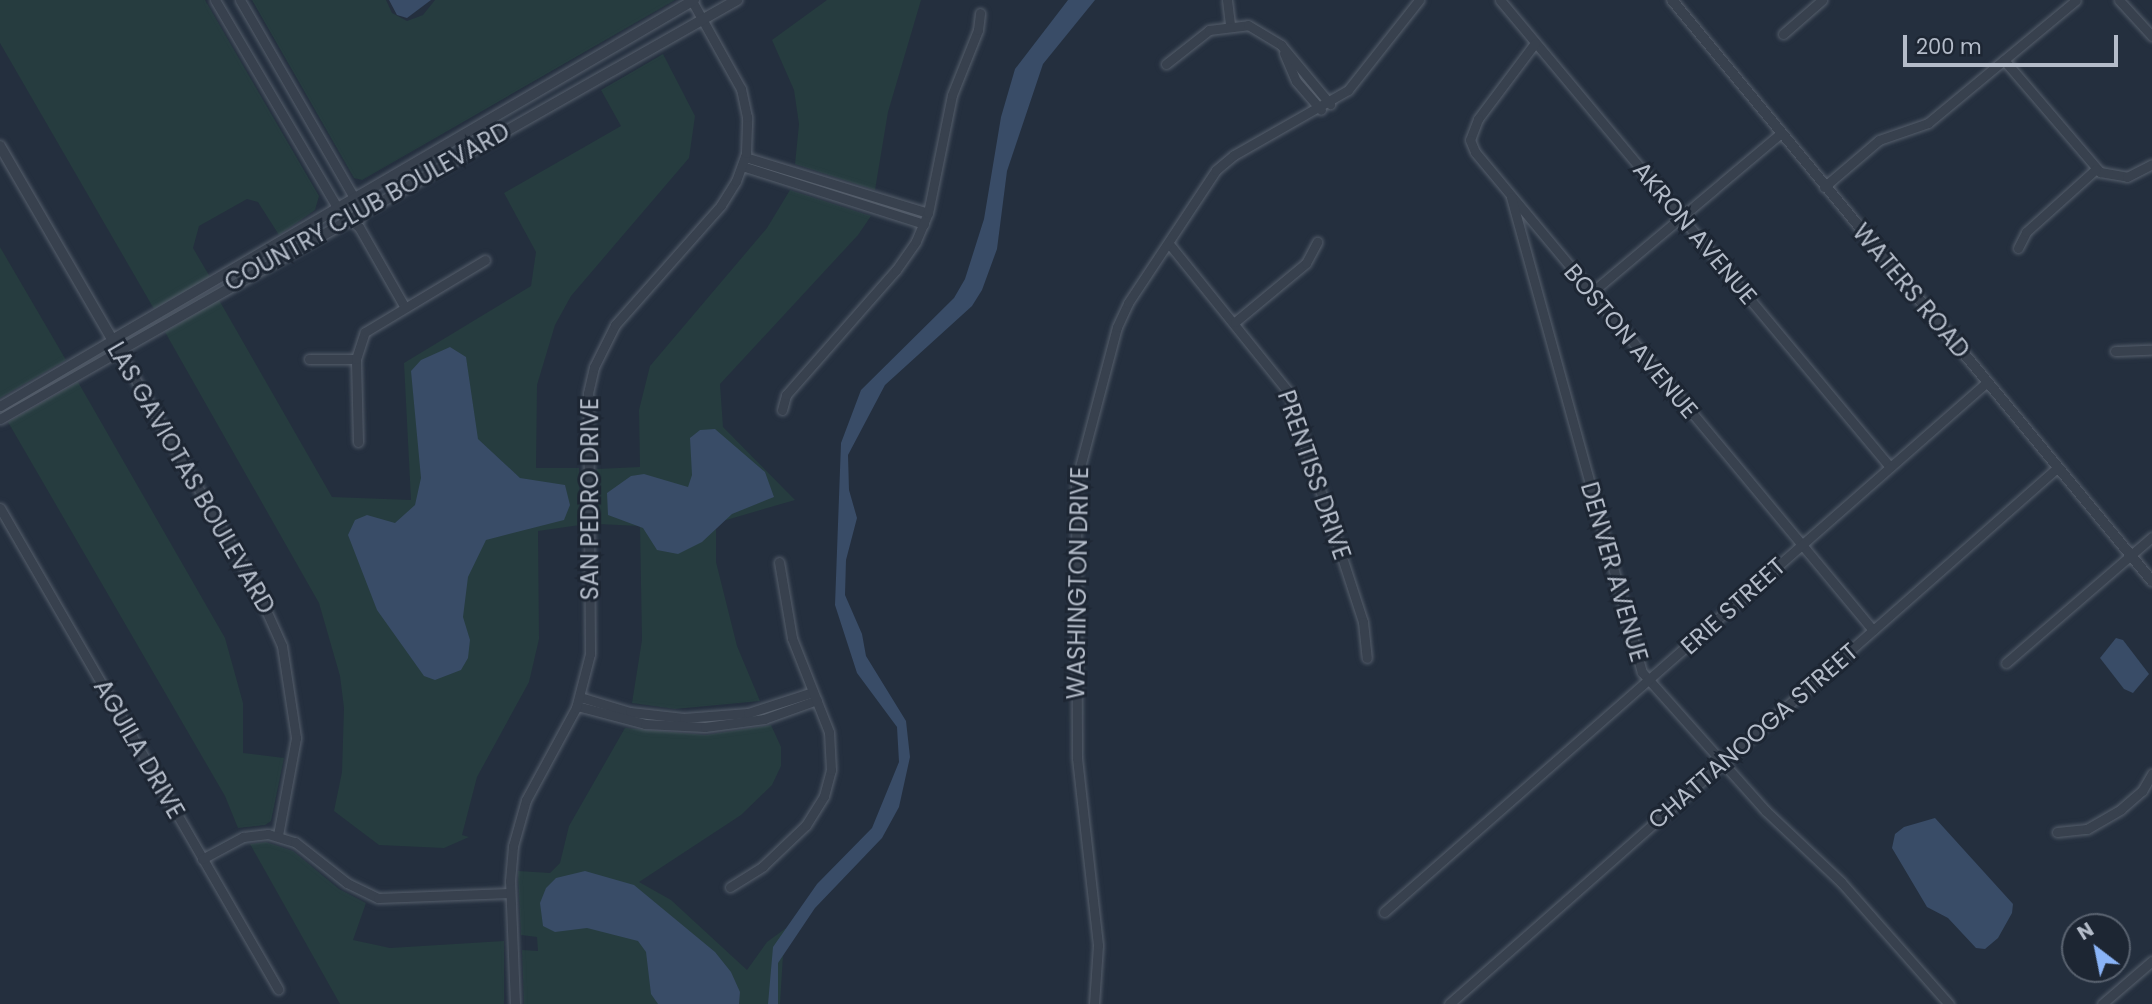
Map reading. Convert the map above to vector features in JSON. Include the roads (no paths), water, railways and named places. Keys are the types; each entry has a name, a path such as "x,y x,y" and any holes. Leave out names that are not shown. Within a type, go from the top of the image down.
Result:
{"street":[{"path":"215,0 342,214 359,227 404,306"},
{"path":"240,0 357,205 359,227"},
{"name":"COUNTRY CLUB BOULEVARD","path":"0,419 118,351 357,205 737,0"},
{"path":"1227,0 1230,24"},
{"name":"WASHINGTON DRIVE","path":"1094,1004 1098,945 1077,758 1076,482 1084,440 1122,314 1170,245 1207,181 1226,161 1330,104 1357,80 1419,0"},
{"name":"AKRON AVENUE","path":"1500,0 1890,467"},
{"name":"WATERS ROAD","path":"1672,0 2152,581"},
{"path":"1783,34 1822,0"},
{"path":"1824,187 1879,140 1928,123 2077,0"},
{"path":"2119,0 2152,36"},
{"name":"COUNTRY CLUB BOULEVARD","path":"357,205 450,139 693,1"},
{"name":"SAN PEDRO DRIVE","path":"515,1004 510,893 512,854 523,810 578,701 591,635 588,430 594,367 615,325 721,205 744,162 748,126 744,98 693,1"},
{"path":"782,410 786,395 896,270 923,224 928,213 945,120 980,13"},
{"path":"1166,64 1202,34 1230,24 1259,29 1281,45 1330,104"},
{"name":"BOSTON AVENUE","path":"1535,43 1470,135 1475,152 1873,630"},
{"path":"1281,45 1296,81 1321,110"},
{"path":"2004,60 2096,169 2117,178 2152,164"},
{"path":"1591,293 1780,134"},
{"name":"LAS GAVIOTAS BOULEVARD","path":"0,146 257,590 282,646 296,737 278,835"},
{"path":"744,162 928,213"},
{"path":"744,162 923,224"},
{"path":"2018,248 2026,232 2096,169"},
{"name":"DENVER AVENUE","path":"1511,197 1640,666 1649,680 1724,762 1841,882 1949,1004"},
{"name":"COUNTRY CLUB BOULEVARD","path":"0,406 113,340 342,214"},
{"path":"1235,322 1306,263 1317,242"},
{"name":"PRENTISS DRIVE","path":"1170,245 1277,374 1297,412 1363,622 1367,658"},
{"path":"358,442 356,359 365,332 404,306 485,260"},
{"path":"2152,339 2152,356"},
{"path":"2115,351 2151,350"},
{"path":"309,359 356,359"},
{"name":"ERIE STREET","path":"1384,912 1987,382"},
{"name":"CHATTANOOGA STREET","path":"1449,1004 2057,468"},
{"name":"AGUILA DRIVE","path":"0,508 278,989"},
{"path":"2006,663 2152,537"},
{"path":"730,887 782,849 821,803 831,770 831,745 792,638 779,562"},
{"path":"578,701 630,712 684,719 748,713 815,696"},
{"path":"2057,832 2087,829 2121,809 2142,791 2152,774"},
{"path":"202,859 243,837 278,835 295,842 347,883 378,898 510,893"},
{"path":"2102,1004 2152,961"}],"water":[{"path":"389,0 431,0 407,18 397,15"},
{"path":"1068,0 1095,0 1043,64 1007,171 997,249 982,290 972,306 885,385 848,455 849,490 857,518 846,560 845,595 862,634 866,656 906,721 910,757 899,807 882,838 815,908 778,963 778,1004 768,1004 773,947 817,884 872,828 899,762 897,727 857,673 835,605 841,443 861,390 954,298 965,279 984,219 1001,117 1015,69"},
{"path":"450,347 466,357 478,439 520,478 565,485 570,505 564,520 486,540 468,577 463,617 470,640 468,658 461,670 435,680 424,676 377,610 348,535 355,520 367,515 395,523 415,505 421,478 411,371 421,360"},
{"path":"715,429 765,472 774,497 732,514 702,542 678,554 657,550 643,528 608,515 607,493 631,476 644,474 688,487 692,475 690,438 700,430"},
{"path":"2116,638 2123,640 2149,674 2133,693 2124,689 2100,658"},
{"path":"1935,818 2013,904 2012,913 1998,938 1985,949 1976,948 1948,918 1927,907 1892,848 1895,834 1904,827"},
{"path":"585,871 634,885 715,952 731,972 740,992 739,1004 658,1004 651,994 646,952 638,941 587,928 555,932 543,926 540,903 546,888 556,878"}]}
